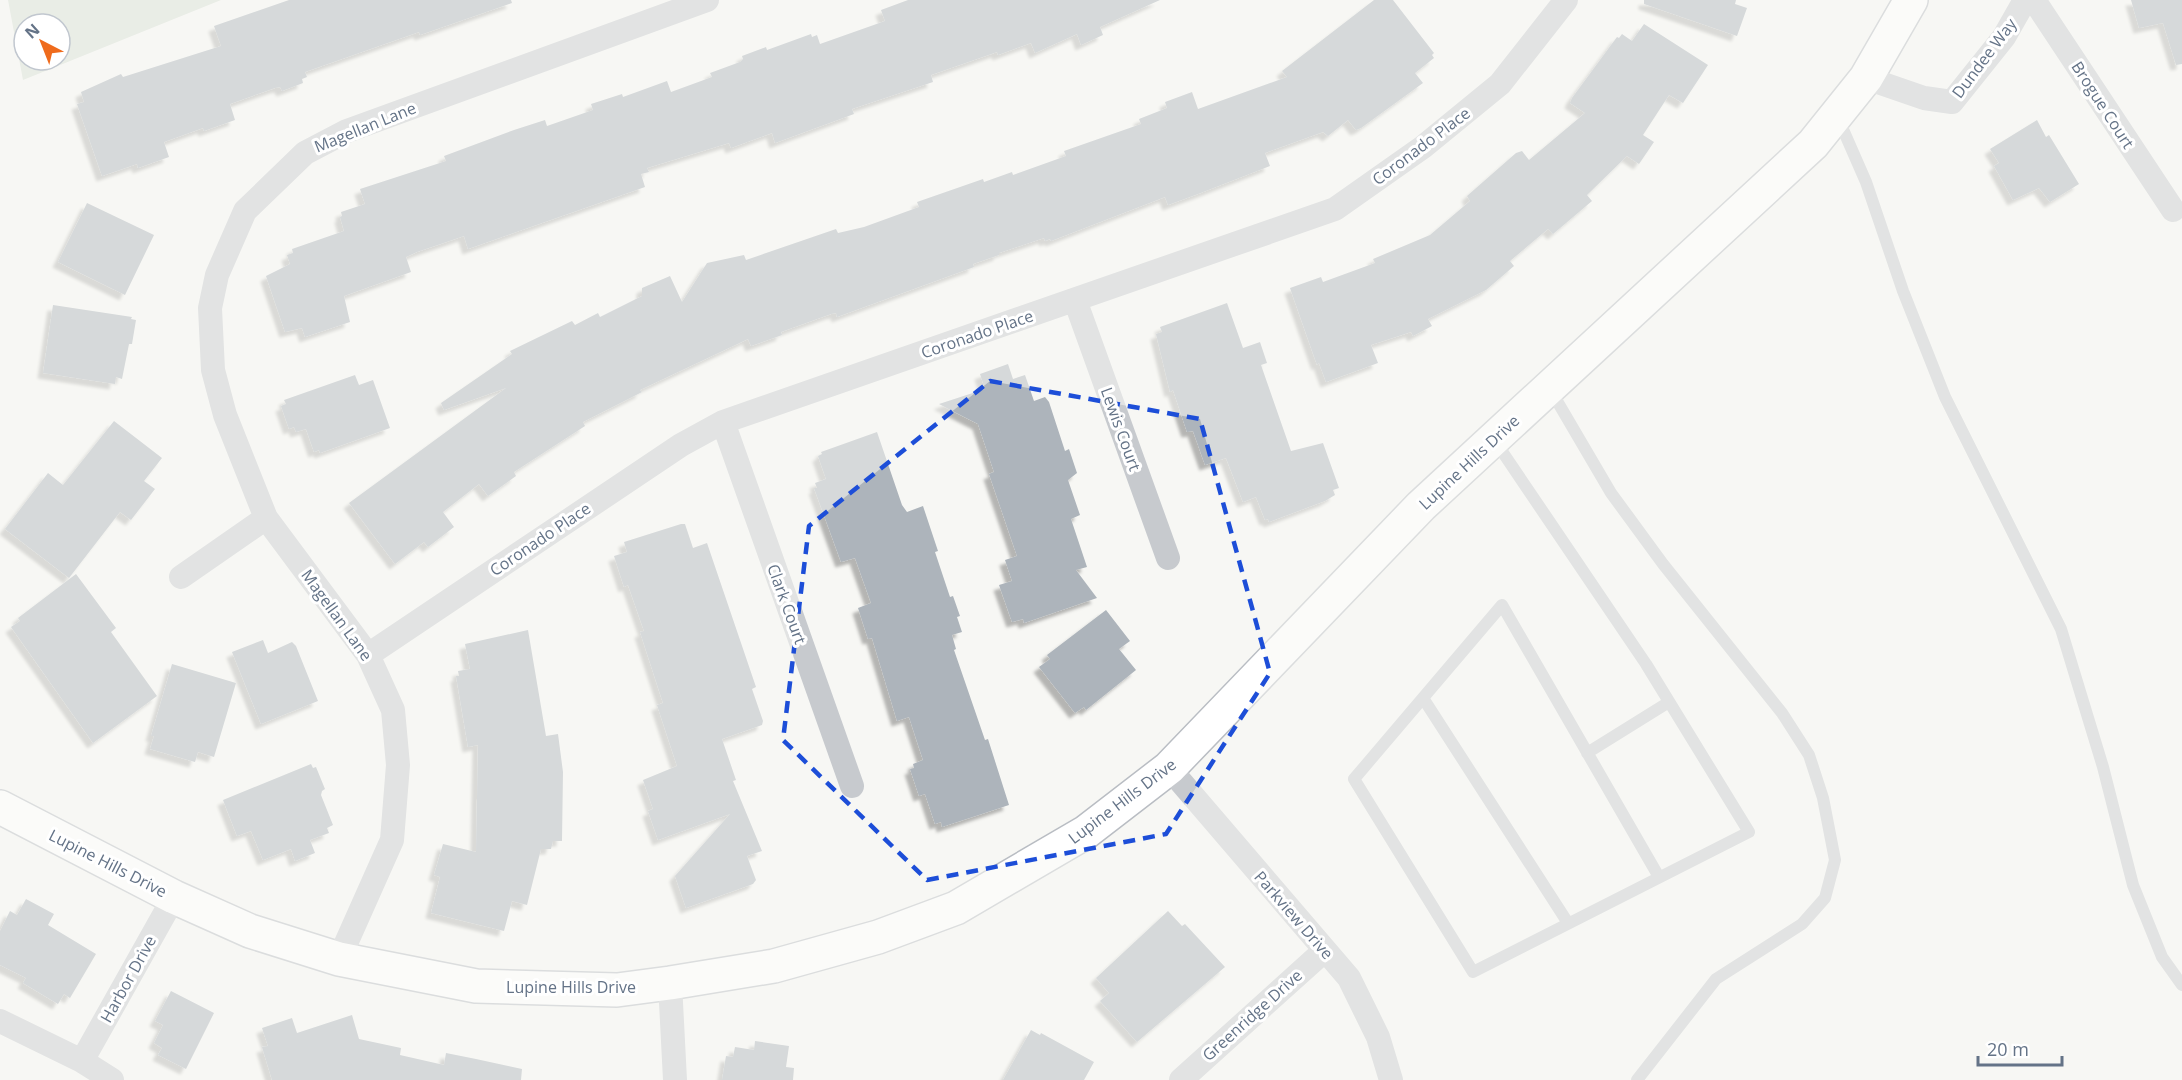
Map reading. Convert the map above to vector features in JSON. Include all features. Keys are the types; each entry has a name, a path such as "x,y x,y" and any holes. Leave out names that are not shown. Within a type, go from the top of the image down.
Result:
{"street":[{"name":"Magellan Lane","path":"339,959 392,840 398,765 393,710 368,655 266,518 225,415 213,370 210,308 217,275 244,211 305,153 347,131 708,0"},
{"name":"Coronado Place","path":"368,655 681,445 723,422 1335,209 1423,147 1500,84 1566,0"},
{"name":"Lupine Hills Drive","path":"0,807 174,897 250,931 339,959 476,986 617,990 670,983 774,966 878,937 956,908 1086,832 1169,768 1421,506 1813,144 1866,78 1911,0"},
{"name":"Dundee Way","path":"1866,78 1924,98 1952,102 2004,37 2025,0"},
{"name":"Brogue Court","path":"2034,0 2173,210"},
{"name":"Lewis Court","path":"1075,300 1168,558"},
{"name":"Clark Court","path":"723,422 852,786"},
{"path":"181,577 266,518"},
{"name":"Parkview Drive","path":"1169,768 1349,978 1378,1037 1391,1080"},
{"name":"Harbor Drive","path":"82,1061 174,897"},
{"name":"Greenridge Drive","path":"1181,1080 1324,951"},
{"path":"670,983 675,1080"},
{"path":"0,1021 82,1061 112,1080"}],"lane":[{"path":"1837,114 1866,182 1903,291 1945,397 2061,629 2103,767 2133,885 2162,957 2182,985"},
{"path":"1549,388 1611,493 1663,564 1782,713 1809,755 1823,798 1835,860 1825,898 1802,924 1716,979 1637,1080"},
{"path":"1494,439 1669,702 1749,832 1473,972 1354,779 1502,605 1659,877"},
{"path":"1423,698 1568,924"},
{"path":"1587,753 1669,702"}],"highlighted area":[{"path":"990,381 1200,419 1270,673 1166,834 927,880 783,740 809,526"}],"shaded area":[{"path":"8,0 221,0 72,60 72,12 12,12 12,21"},
{"path":"22,72 43,72 23,80"}],"building":[{"path":"289,0 511,0 512,3 420,35 419,32 305,72 307,77 302,79 303,83 282,91 280,87 275,88 230,104 235,120 204,131 203,128 164,142 169,157 138,168 137,164 102,176 77,104 84,102 81,92 121,74 123,77 221,46 214,26"},
{"path":"908,0 1160,0 1100,27 1103,35 1081,45 1077,34 1035,53 1031,43 998,55 997,52 931,75 933,82 852,109 854,114 775,143 772,133 731,148 729,143 647,168 649,172 641,174 645,187 468,249 464,236 417,252 406,257 411,272 344,296 350,322 305,337 302,328 285,332 266,276 290,264 287,255 293,253 292,249 344,231 341,212 365,204 360,189 446,161 444,156 514,130 545,120 547,126 593,110 591,104 622,94 623,97 667,81 671,92 712,77 710,73 740,62 743,59 742,56 766,47 767,50 811,34 812,37 817,35 820,44 885,21 881,10"},
{"path":"1374,0 1393,0 1434,53 1432,55 1434,58 1415,73 1423,83 1361,128 1356,130 1348,120 1328,136 1323,132 1265,153 1270,166 1168,205 1165,197 1051,241 1050,239 1045,241 1044,238 999,253 999,255 973,264 974,267 837,317 836,313 831,314 781,332 782,335 751,346 748,339 640,390 642,392 583,422 585,426 514,472 516,476 488,496 479,484 443,512 454,527 428,547 424,542 395,564 349,503 506,388 444,410 441,403 512,354 510,351 572,321 575,325 598,313 600,317 642,296 642,288 670,276 682,302 707,263 744,255 746,260 836,229 838,233 864,227 919,207 917,202 983,179 984,182 1012,172 1013,175 1066,156 1064,151 1141,124 1139,119 1167,108 1165,102 1192,92 1198,109 1287,77 1282,71"},
{"path":"1644,0 1736,0 1735,4 1747,8 1737,36 1644,4"},
{"path":"2131,0 2182,0 2182,64 2176,65 2163,23 2139,28"},
{"path":"1644,24 1708,65 1683,103 1669,95 1643,135 1654,142 1639,164 1627,156 1587,195 1592,201 1553,234 1548,229 1510,261 1514,266 1486,290 1428,319 1432,326 1413,336 1411,332 1371,345 1378,363 1326,382 1319,363 1317,365 1290,288 1321,277 1323,282 1375,263 1373,259 1430,235 1470,201 1467,196 1516,153 1522,151 1529,160 1585,113 1570,103 1572,98 1617,37 1619,38 1622,34 1632,41"},
{"path":"2037,120 2046,137 2049,135 2079,184 2050,202 2039,188 2013,200 1994,166 1999,163 1990,149"},
{"path":"87,203 154,235 125,295 58,262"},
{"path":"1227,303 1243,348 1260,342 1267,363 1261,365 1291,451 1323,443 1339,488 1333,490 1335,495 1325,501 1269,522 1268,519 1265,520 1256,497 1243,502 1226,458 1205,465 1193,431 1187,432 1173,390 1170,392 1156,334 1162,332 1160,327"},
{"path":"53,305 132,317 131,319 136,320 122,379 116,377 115,384 43,373"},
{"path":"1008,364 1013,379 1025,375 1034,401 1045,397 1049,402 1065,451 1069,449 1077,473 1068,480 1080,515 1071,519 1087,567 1076,570 1097,598 1024,623 1023,619 1012,622 999,585 1012,581 1005,560 1017,556 989,474 994,472 978,424 939,404 985,389 980,374"},
{"path":"355,375 359,385 373,380 390,428 320,453 319,450 314,452 306,429 296,432 294,427 289,429 281,406 286,404 284,400"},
{"path":"114,421 162,458 144,481 155,489 131,520 120,512 69,578 5,529 48,473 63,485"},
{"path":"877,432 902,505 907,512 923,506 950,597 953,596 960,616 957,617 962,632 952,635 956,649 954,650 985,740 988,739 1009,805 942,827 941,822 935,824 925,794 919,796 910,769 914,768 913,764 923,760 909,717 897,721 872,638 868,639 858,608 871,603 855,558 841,562 814,488 817,488 815,483 826,479 818,456 822,454 821,452"},
{"path":"685,524 693,548 707,543 756,687 752,689 763,721 762,725 722,739 736,780 733,781 762,851 747,856 756,880 753,884 686,908 675,876 730,814 658,840 648,811 653,809 643,780 677,766 657,705 663,703 640,632 644,631 628,585 624,587 614,556 627,552 624,542"},
{"path":"76,574 116,628 111,632 157,696 93,743 11,627 20,621 18,618"},
{"path":"1106,610 1130,641 1119,649 1136,670 1086,710 1084,707 1075,713 1039,667 1050,659 1047,655"},
{"path":"528,630 546,736 558,734 563,772 562,841 553,841 551,849 541,849 527,905 512,901 504,931 431,913 440,877 434,875 443,844 476,852 478,745 468,747 456,676 459,676 458,671 470,669 465,644"},
{"path":"263,640 268,653 292,642 296,646 318,701 261,724 232,652"},
{"path":"172,664 236,683 214,757 198,752 195,762 150,749 154,736 151,736"},
{"path":"311,764 313,768 316,767 325,789 321,795 333,825 327,828 329,833 310,840 315,853 295,861 291,849 263,860 251,831 237,836 223,800"},
{"path":"26,899 54,914 48,925 96,954 70,998 64,994 58,1004 23,983 26,978 0,965 0,931 10,911 17,915"},
{"path":"1168,911 1182,926 1185,924 1225,967 1137,1042 1100,1001 1109,993 1096,978"},
{"path":"171,991 214,1013 186,1069 158,1055 162,1048 154,1043 163,1025 155,1021"},
{"path":"352,1015 359,1039 401,1048 400,1055 444,1065 446,1053 476,1059 522,1069 521,1080 272,1080 262,1047 268,1046 262,1028 292,1018 297,1033"},
{"path":"1031,1030 1040,1035 1041,1033 1094,1062 1084,1080 1003,1080"},
{"path":"755,1041 789,1046 786,1067 794,1068 793,1080 722,1080 726,1056 733,1057 735,1047 754,1050"}]}
